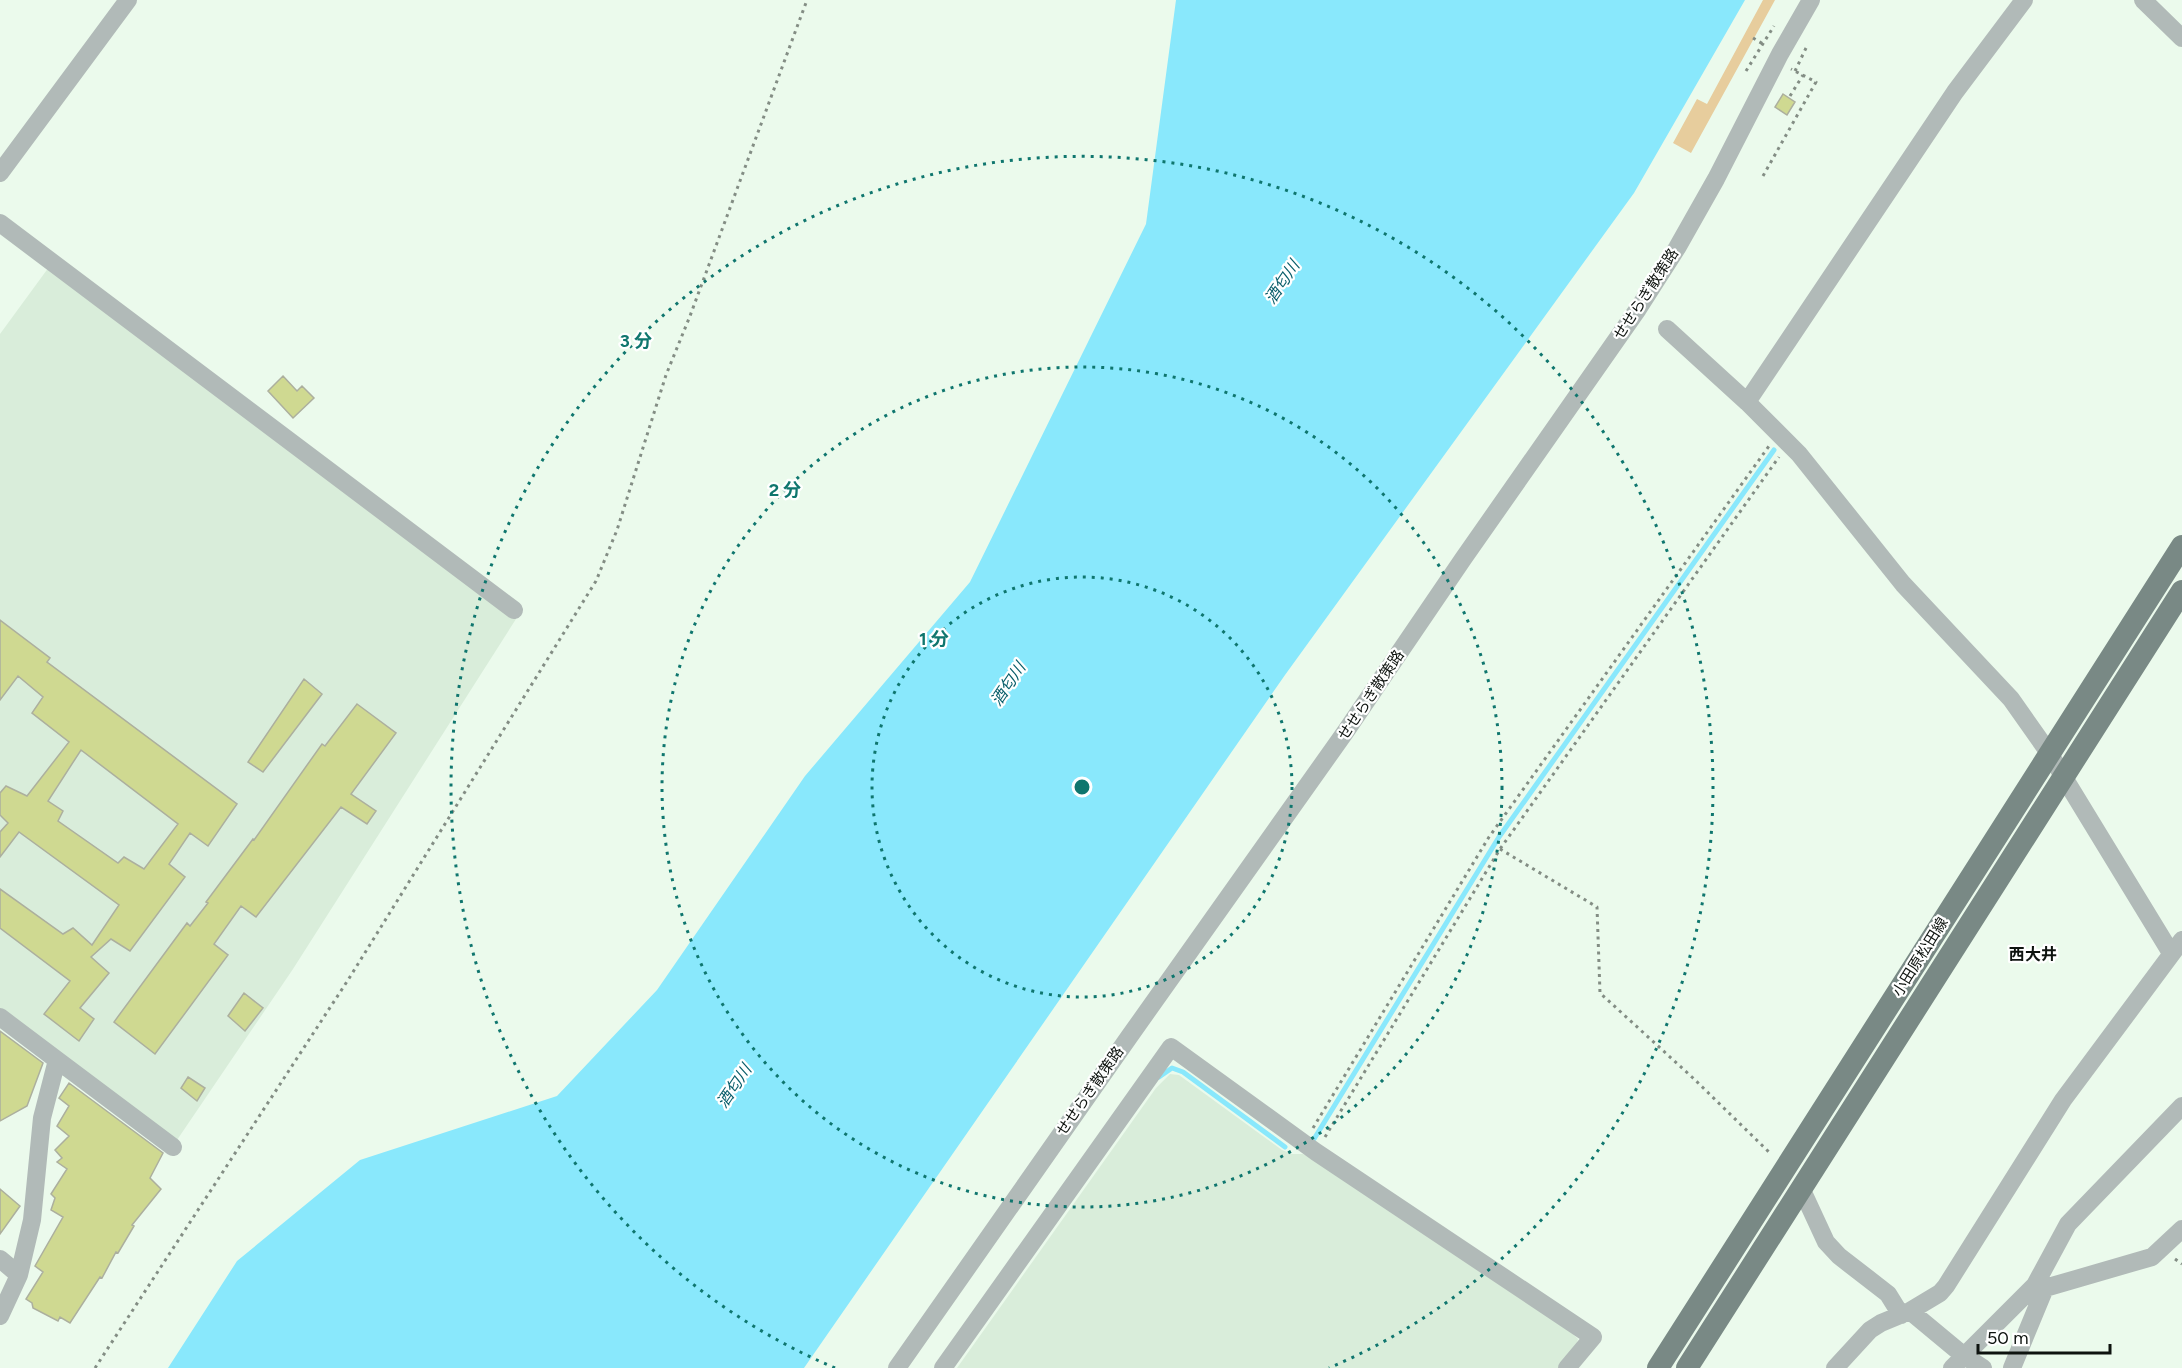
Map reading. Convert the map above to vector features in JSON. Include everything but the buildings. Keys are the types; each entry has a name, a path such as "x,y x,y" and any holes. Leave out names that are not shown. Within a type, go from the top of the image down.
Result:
{"main road":[{"name":"小田原松田線","path":"1659,1368 2182,546"},
{"name":"小田原松田線","path":"1687,1368 2182,591"}],"street":[{"path":"0,173 128,0"},
{"name":"せせらぎ散策路","path":"897,1368 1346,731 1462,560 1638,309 1677,248 1716,180 1780,54 1811,0"},
{"path":"1747,402 1955,92 2024,0"},
{"path":"2143,0 2182,38"},
{"path":"0,223 514,610"},
{"path":"1667,329 1783,438 1903,584 2011,699 2176,946 2063,1100 1946,1286 1940,1293 1906,1313 1870,1330 1835,1368"},
{"path":"0,1017 173,1147"},
{"path":"943,1368 1172,1047 1310,1147 1593,1337 1567,1368"},
{"path":"0,1316 19,1275 32,1220 42,1118 57,1060"},
{"path":"2012,1368 2040,1287 2068,1224 2182,1106"},
{"path":"1801,1188 1826,1242 1839,1256 1888,1294 1958,1361 1983,1368"},
{"path":"1958,1361 2040,1287 2152,1257 2182,1229"},
{"path":"0,1259 19,1275"}],"path":[{"path":"95,1368 348,980 596,581 617,530 666,375 807,0"},
{"path":"1763,176 1816,82 1795,71"},
{"path":"1790,96 1803,75"},
{"path":"1310,1147 1500,849 1783,438"},
{"path":"1310,1147 1369,1038 1489,837 1783,438"},
{"path":"1500,849 1597,907 1600,993 1693,1078 1785,1168"}],"shaded area":[{"path":"1763,0 1775,0 1691,153 1673,143 1697,99 1707,104"},
{"path":"49,267 516,619 293,969 177,1140 0,1009 0,334"},
{"path":"1170,1074 1179,1075 1282,1150 1292,1154 1303,1154 1314,1159 1572,1333 1578,1339 1575,1349 1559,1368 957,1368 1156,1088"}],"water":[{"name":"酒匂川","path":"1176,0 1745,0 1634,193 1285,675 804,1368 168,1368 237,1261 360,1160 557,1096 657,990 805,776 970,582 1146,224"}],"waterway":[{"path":"1314,1139 1499,837 1774,450"},
{"path":"1159,1077 1172,1068 1183,1072 1285,1147"}],"district":[{"name":"西大井","path":"2033,954"}]}
